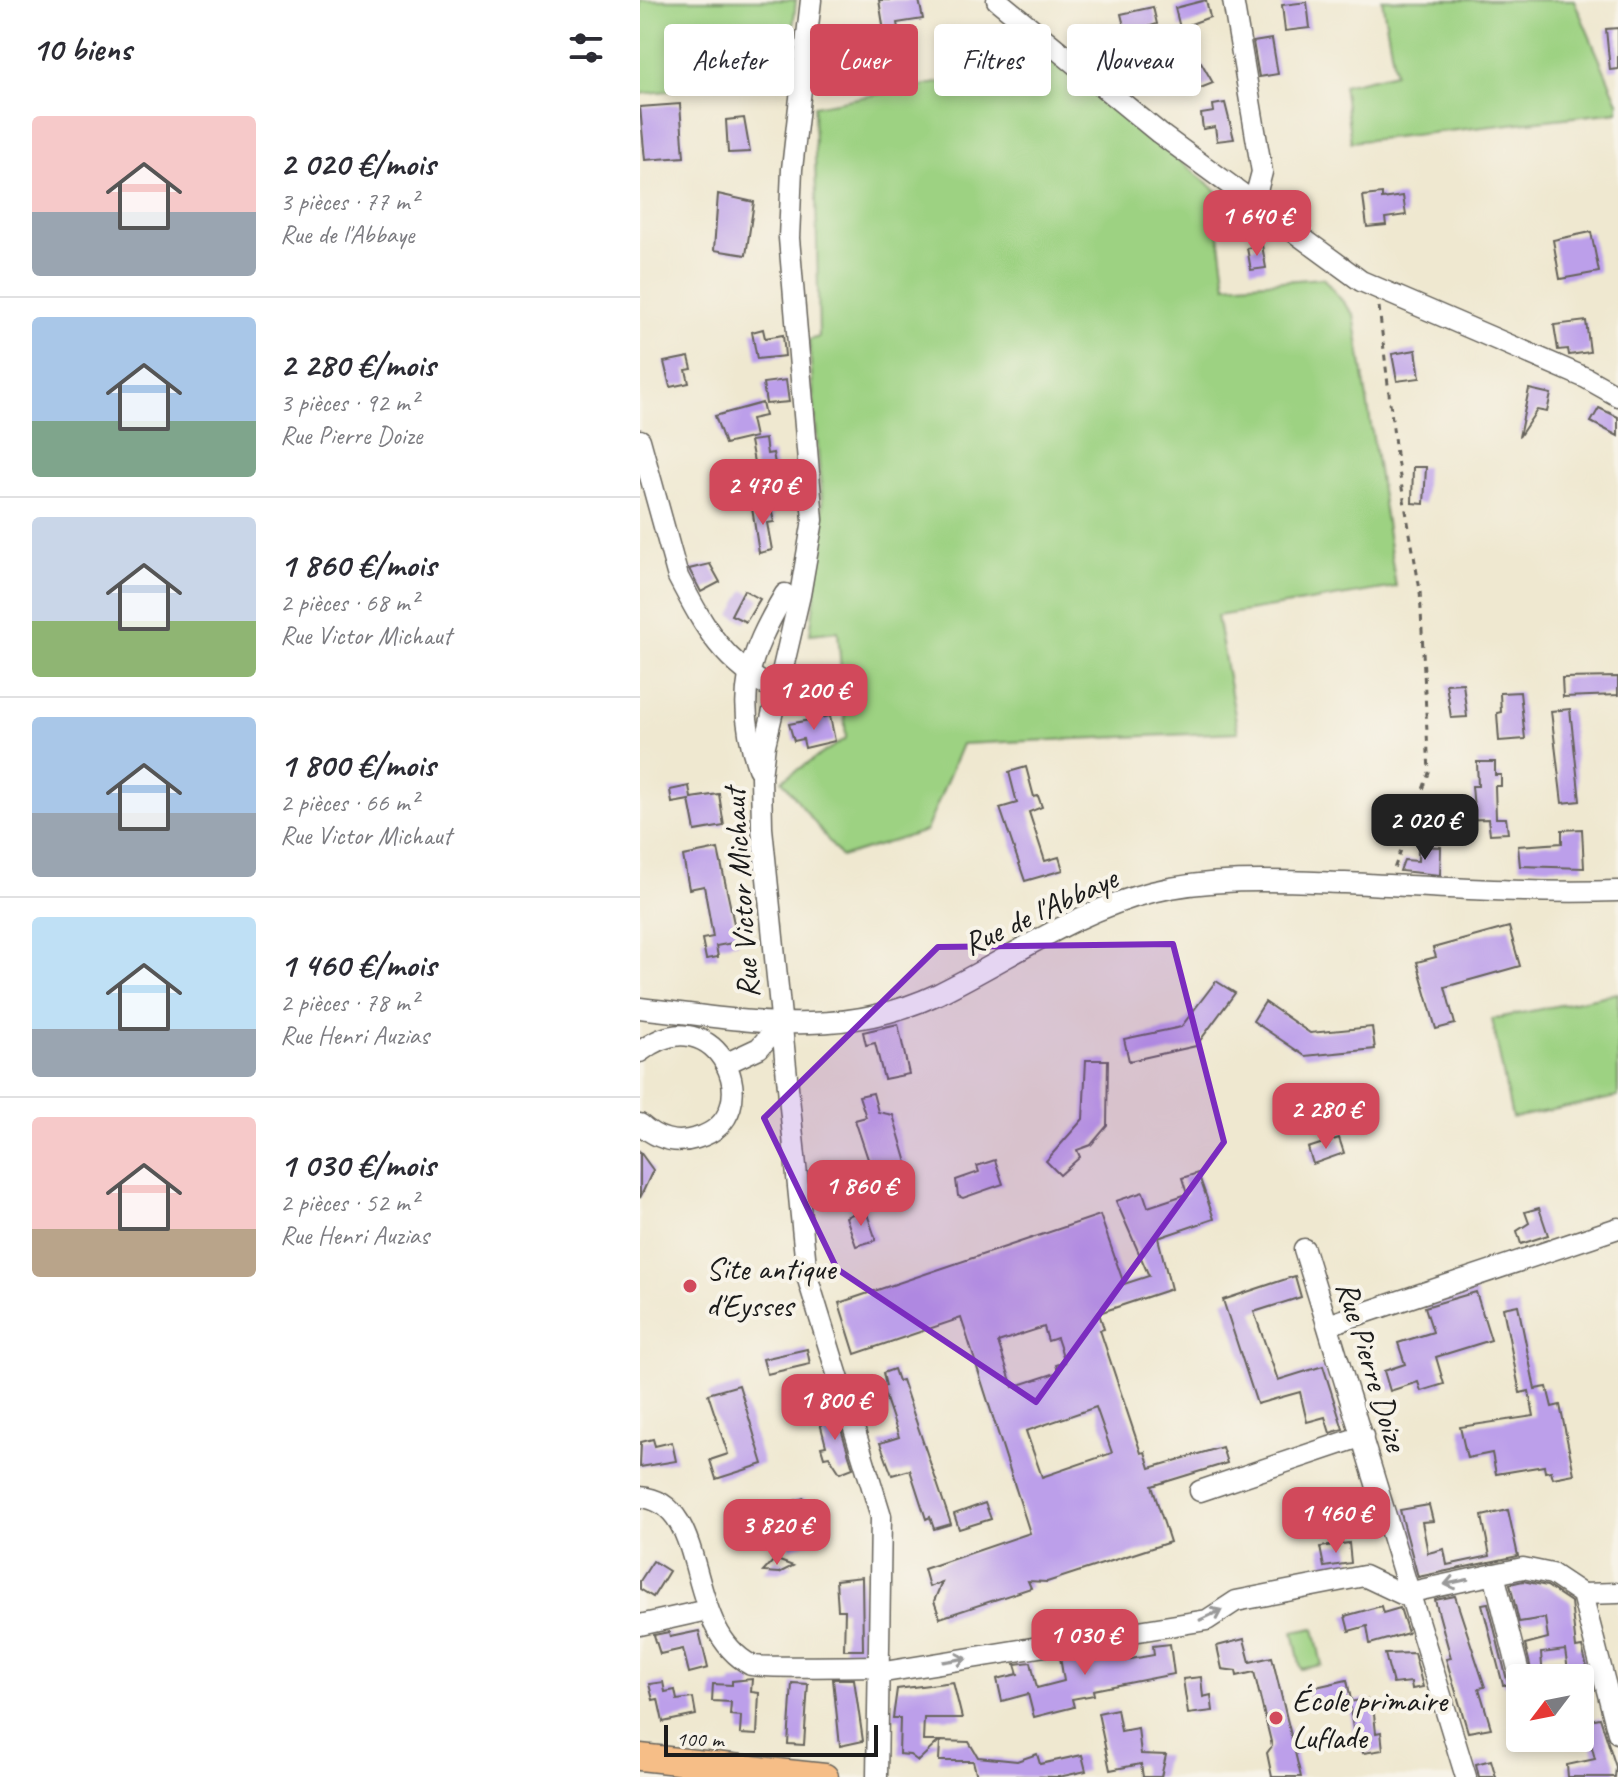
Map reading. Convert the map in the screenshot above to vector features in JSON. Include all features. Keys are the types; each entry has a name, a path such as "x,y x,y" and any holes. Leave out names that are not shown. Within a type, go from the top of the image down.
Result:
{"main road":[{"path":"640,1757 825,1777"}],"street":[{"name":"Rue Victor Michaut","path":"811,0 792,169 789,238 813,520 761,776 767,884 807,1276 881,1516 877,1777"},
{"path":"997,0 1159,133 1378,291 1586,378 1618,396"},
{"path":"1233,0 1262,172 1254,202"},
{"path":"640,440 678,577 731,662 746,675 778,692"},
{"path":"761,776 751,747 744,688 763,631 785,594"},
{"name":"Rue de l'Abbaye","path":"640,1008 829,1025 895,1010 936,995 1085,917 1152,892 1251,880 1618,891"},
{"path":"727,1063 759,1048 782,1022"},
{"path":"640,1052 663,1037 682,1034 700,1038 716,1048 727,1063 732,1078 729,1110 719,1125 704,1136 686,1142 669,1141 640,1124"},
{"path":"1328,1325 1618,1228"},
{"name":"Rue Pierre Doize","path":"1304,1249 1412,1592 1466,1777"},
{"path":"1200,1491 1363,1436"},
{"path":"640,1497 649,1498 674,1511 686,1535 707,1610 723,1645 754,1667 879,1669 1207,1620 1236,1601 1364,1576 1402,1594 1523,1568 1552,1574 1582,1594 1618,1593"},
{"path":"1494,1574 1517,1664"},
{"path":"1582,1594 1618,1733"},
{"path":"640,1625 707,1610"}],"path":[{"path":"1378,291 1396,454 1420,590 1429,773 1389,885"}],"highlighted area":[{"path":"1173,944 1224,1142 1036,1402 837,1269 764,1118 938,947"}],"green space":[{"path":"640,0 796,0 794,24 664,24 664,91 640,94"},
{"path":"1382,0 1574,0 1618,102 1618,112 1351,142 1343,85 1395,73"},
{"path":"1055,61 1067,71 1067,96 1099,96 1226,198 1215,206 1226,285 1323,278 1354,315 1396,587 1217,616 1238,732 962,744 926,831 841,857 782,780 846,738 838,631 810,634 824,526 809,340 819,337 814,106 868,96 918,96 918,87 934,84 934,96 1051,96 1051,62"},
{"path":"1618,993 1618,1097 1512,1118 1492,1019"},
{"path":"1314,1628 1322,1665 1301,1669 1293,1632"}],"building":[{"path":"879,0 919,0 923,19 883,24"},
{"path":"1206,0 1210,17 1191,24 1179,24 1175,8"},
{"path":"1307,2 1310,28 1285,31 1282,5"},
{"path":"1153,7 1157,24 1124,24 1121,14"},
{"path":"1618,28 1618,69 1610,70 1606,29"},
{"path":"1272,39 1278,74 1259,77 1253,42"},
{"path":"1201,62 1213,83 1201,88"},
{"path":"1225,103 1234,139 1217,141 1215,127 1203,129 1201,114 1214,112 1213,105"},
{"path":"680,104 684,157 645,160 640,107"},
{"path":"744,118 750,152 728,153 726,120"},
{"path":"718,194 754,202 746,255 714,250"},
{"path":"1382,194 1382,199 1403,196 1406,215 1385,218 1386,225 1367,227 1363,196"},
{"path":"1591,232 1599,272 1560,279 1553,240"},
{"path":"1262,245 1266,268 1251,270 1247,248"},
{"path":"1586,321 1590,352 1569,355 1568,349 1558,350 1554,325"},
{"path":"763,329 765,338 783,335 785,356 757,359 752,332"},
{"path":"1416,350 1420,378 1397,381 1392,354"},
{"path":"689,357 692,369 686,370 689,383 670,387 664,362"},
{"path":"786,380 789,402 766,404 763,383"},
{"path":"1529,389 1551,394 1547,412 1537,410 1519,437"},
{"path":"762,403 765,416 751,419 755,437 725,444 715,416"},
{"path":"1599,408 1618,417 1618,436 1591,422"},
{"path":"765,439 767,454 773,453 776,469 756,473 750,441"},
{"path":"1413,467 1426,467 1424,504 1412,503"},
{"path":"770,504 774,522 767,523 772,550 759,553 752,508"},
{"path":"710,564 720,582 701,592 689,569"},
{"path":"744,590 760,599 746,622 731,615"},
{"path":"1618,677 1618,695 1563,697 1562,678"},
{"path":"1463,683 1467,717 1451,718 1446,684"},
{"path":"1520,692 1525,739 1499,741 1497,713 1501,712 1500,693"},
{"path":"1570,709 1580,801 1562,803 1551,711"},
{"path":"830,716 835,741 805,748 803,739 794,741 789,724"},
{"path":"1477,762 1495,762 1495,775 1501,775 1501,786 1495,786 1496,818 1506,818 1508,833 1490,834 1488,819 1453,820 1474,809 1472,786 1478,786"},
{"path":"1026,767 1034,797 1038,796 1042,807 1029,812 1045,861 1059,857 1063,870 1025,881 1000,808 1017,803 1009,772"},
{"path":"689,786 691,798 719,794 724,826 695,831 689,800 672,803 670,790"},
{"path":"1582,829 1584,868 1520,866 1518,846 1562,843 1562,830"},
{"path":"1418,846 1441,847 1440,875 1400,871 1404,860 1418,861"},
{"path":"718,849 738,942 716,946 718,957 706,959 702,939 713,937 704,886 689,889 683,856"},
{"path":"1509,927 1520,966 1445,987 1455,1024 1436,1029 1417,962 1436,957 1433,948"},
{"path":"1216,981 1235,993 1196,1046 1129,1061 1124,1039 1181,1027"},
{"path":"1265,1002 1310,1033 1372,1027 1375,1049 1305,1056 1253,1021"},
{"path":"898,1024 909,1074 884,1079 875,1043 866,1045 863,1032"},
{"path":"1086,1060 1108,1060 1107,1126 1091,1145 1077,1150 1080,1157 1060,1175 1046,1161 1083,1119"},
{"path":"873,1093 878,1112 893,1115 910,1173 876,1183 855,1120 866,1117 859,1096"},
{"path":"1339,1138 1344,1153 1313,1164 1308,1148"},
{"path":"640,1152 653,1170 640,1198"},
{"path":"995,1160 1003,1184 963,1198 958,1196 956,1180 979,1172 977,1166"},
{"path":"1198,1173 1214,1219 1158,1238 1171,1289 1099,1313 1104,1329 1100,1330 1141,1453 1145,1452 1150,1468 1222,1447 1227,1463 1152,1486 1170,1542 1047,1582 1028,1581 1031,1588 940,1618 934,1601 942,1582 929,1587 924,1569 1030,1533 967,1336 961,1318 855,1354 839,1303 1100,1215 1124,1284 1149,1276 1116,1201 1143,1192 1148,1207 1187,1194 1182,1178","holes":["1044,1327 1048,1341 1057,1338 1065,1362 1056,1365 1059,1372 1013,1387 998,1342","1096,1407 1112,1453 1042,1477 1026,1431"]},
{"path":"865,1208 876,1240 856,1246 846,1217"},
{"path":"1539,1208 1548,1235 1521,1244 1517,1231 1529,1223 1525,1212"},
{"path":"1295,1276 1301,1297 1254,1312 1278,1380 1323,1366 1343,1429 1330,1433 1325,1417 1307,1422 1300,1392 1257,1404 1223,1300"},
{"path":"1476,1292 1491,1340 1436,1357 1444,1384 1421,1391 1418,1382 1390,1391 1384,1371 1405,1364 1398,1343 1433,1332 1425,1307"},
{"path":"1518,1305 1535,1389 1547,1387 1552,1407 1560,1405 1574,1474 1553,1478 1551,1471 1545,1472 1544,1466 1496,1474 1492,1453 1467,1458 1460,1427 1534,1416 1529,1391 1520,1393 1503,1308"},
{"path":"807,1349 810,1364 767,1374 763,1359"},
{"path":"894,1369 898,1381 902,1380 951,1524 934,1529 930,1517 926,1519 910,1470 892,1475 880,1443 899,1437 882,1387 886,1386 883,1373"},
{"path":"739,1385 763,1464 716,1479 710,1460 728,1454 708,1394"},
{"path":"835,1410 853,1468 840,1473 829,1456 824,1457 821,1447 826,1446 818,1415"},
{"path":"653,1439 655,1446 672,1442 676,1461 640,1467 641,1442"},
{"path":"804,1498 808,1509 783,1518 778,1506"},
{"path":"985,1503 991,1519 959,1529 954,1514"},
{"path":"1429,1505 1433,1521 1422,1522 1428,1553 1444,1549 1447,1565 1490,1556 1482,1516 1508,1510 1518,1556 1418,1577 1400,1510"},
{"path":"812,1530 816,1541 790,1549 786,1538"},
{"path":"1349,1543 1351,1563 1324,1567 1320,1547"},
{"path":"774,1560 793,1566 779,1573 763,1572"},
{"path":"653,1561 669,1571 653,1597 640,1589 640,1581"},
{"path":"862,1577 863,1650 844,1650 845,1610 838,1610 836,1580"},
{"path":"1523,1581 1547,1586 1571,1602 1576,1648 1582,1647 1586,1664 1567,1664 1565,1650 1541,1653 1542,1664 1530,1664 1525,1644 1548,1638 1545,1618 1519,1622 1510,1584"},
{"path":"1455,1596 1485,1687 1479,1688 1491,1728 1468,1732 1446,1659 1451,1658 1435,1600"},
{"path":"1488,1603 1506,1685 1503,1685 1482,1604"},
{"path":"1381,1606 1383,1613 1400,1608 1408,1633 1370,1644 1367,1626 1349,1631 1345,1616"},
{"path":"699,1631 708,1668 689,1673 683,1649 660,1654 654,1635 669,1632 670,1637"},
{"name":"École primaire Luflade","path":"1244,1639 1250,1662 1272,1657 1301,1777 1272,1777 1267,1753 1272,1746 1254,1672 1237,1676 1236,1671 1222,1669 1217,1646"},
{"path":"1170,1644 1174,1674 1093,1690 1094,1695 1072,1699 1074,1707 1034,1717 1028,1694 1002,1701 997,1679 1018,1674 1015,1664 1031,1662 1037,1688 1064,1681 1060,1657 1123,1647 1125,1660 1154,1655 1153,1646"},
{"path":"1414,1653 1423,1687 1412,1689 1411,1682 1393,1684 1385,1654"},
{"path":"1201,1677 1203,1697 1211,1695 1213,1711 1188,1714 1183,1679"},
{"path":"752,1679 751,1692 759,1693 757,1735 740,1734 741,1716 730,1715 731,1702 712,1701 713,1684 732,1685 732,1681"},
{"path":"833,1679 854,1679 863,1741 840,1746"},
{"path":"1347,1680 1351,1700 1311,1708 1307,1689"},
{"path":"663,1682 665,1692 675,1690 677,1700 693,1698 696,1715 663,1722 658,1699 653,1700 649,1684"},
{"path":"953,1682 962,1718 924,1718 923,1741 939,1741 918,1761 910,1755 899,1754 900,1718 893,1718 897,1689"},
{"path":"792,1683 808,1684 804,1745 788,1744"},
{"path":"1367,1699 1368,1706 1373,1705 1376,1733 1381,1732 1383,1750 1363,1753 1360,1735 1354,1735 1349,1702"},
{"path":"1117,1709 1121,1731 1138,1728 1141,1754 1166,1755 1161,1777 1143,1777 1141,1764 1110,1770 1098,1713"},
{"path":"1600,1718 1616,1767 1615,1777 1568,1777 1567,1765 1595,1759 1594,1719"},
{"path":"940,1741 969,1742 978,1757 1017,1761 1037,1754 1040,1764 1082,1755 1086,1771 1059,1777 977,1776 973,1761 939,1761"},
{"path":"1491,1760 1496,1777 1479,1777 1476,1764"}],"place":[{"name":"Site antique d'Eysses","path":"690,1286"},
{"name":"École primaire Luflade","path":"1276,1718"}]}
